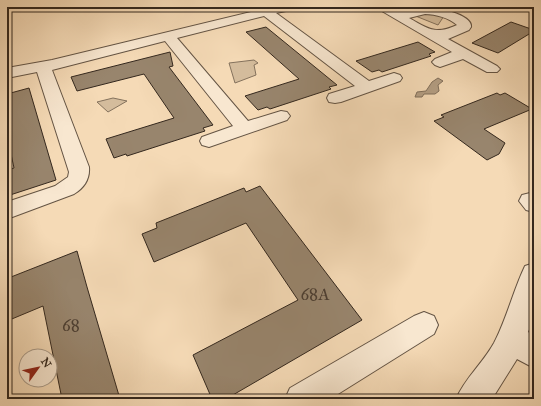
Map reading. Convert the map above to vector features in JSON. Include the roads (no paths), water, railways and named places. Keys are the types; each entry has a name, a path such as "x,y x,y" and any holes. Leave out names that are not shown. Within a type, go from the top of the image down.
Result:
{"street":[{"path":"7,73 43,67 287,7"},
{"path":"381,7 492,69"},
{"path":"394,14 404,15 424,10 434,10 458,19 465,25 464,27 446,35 432,35"},
{"path":"266,12 367,87"},
{"path":"169,37 244,129"},
{"path":"440,62 464,53"},
{"path":"7,211 63,191 71,187 79,178 79,167 43,67"},
{"path":"335,98 394,78"},
{"path":"209,141 281,116"},
{"path":"472,399 523,346 534,274"},
{"path":"301,399 424,325"}]}
